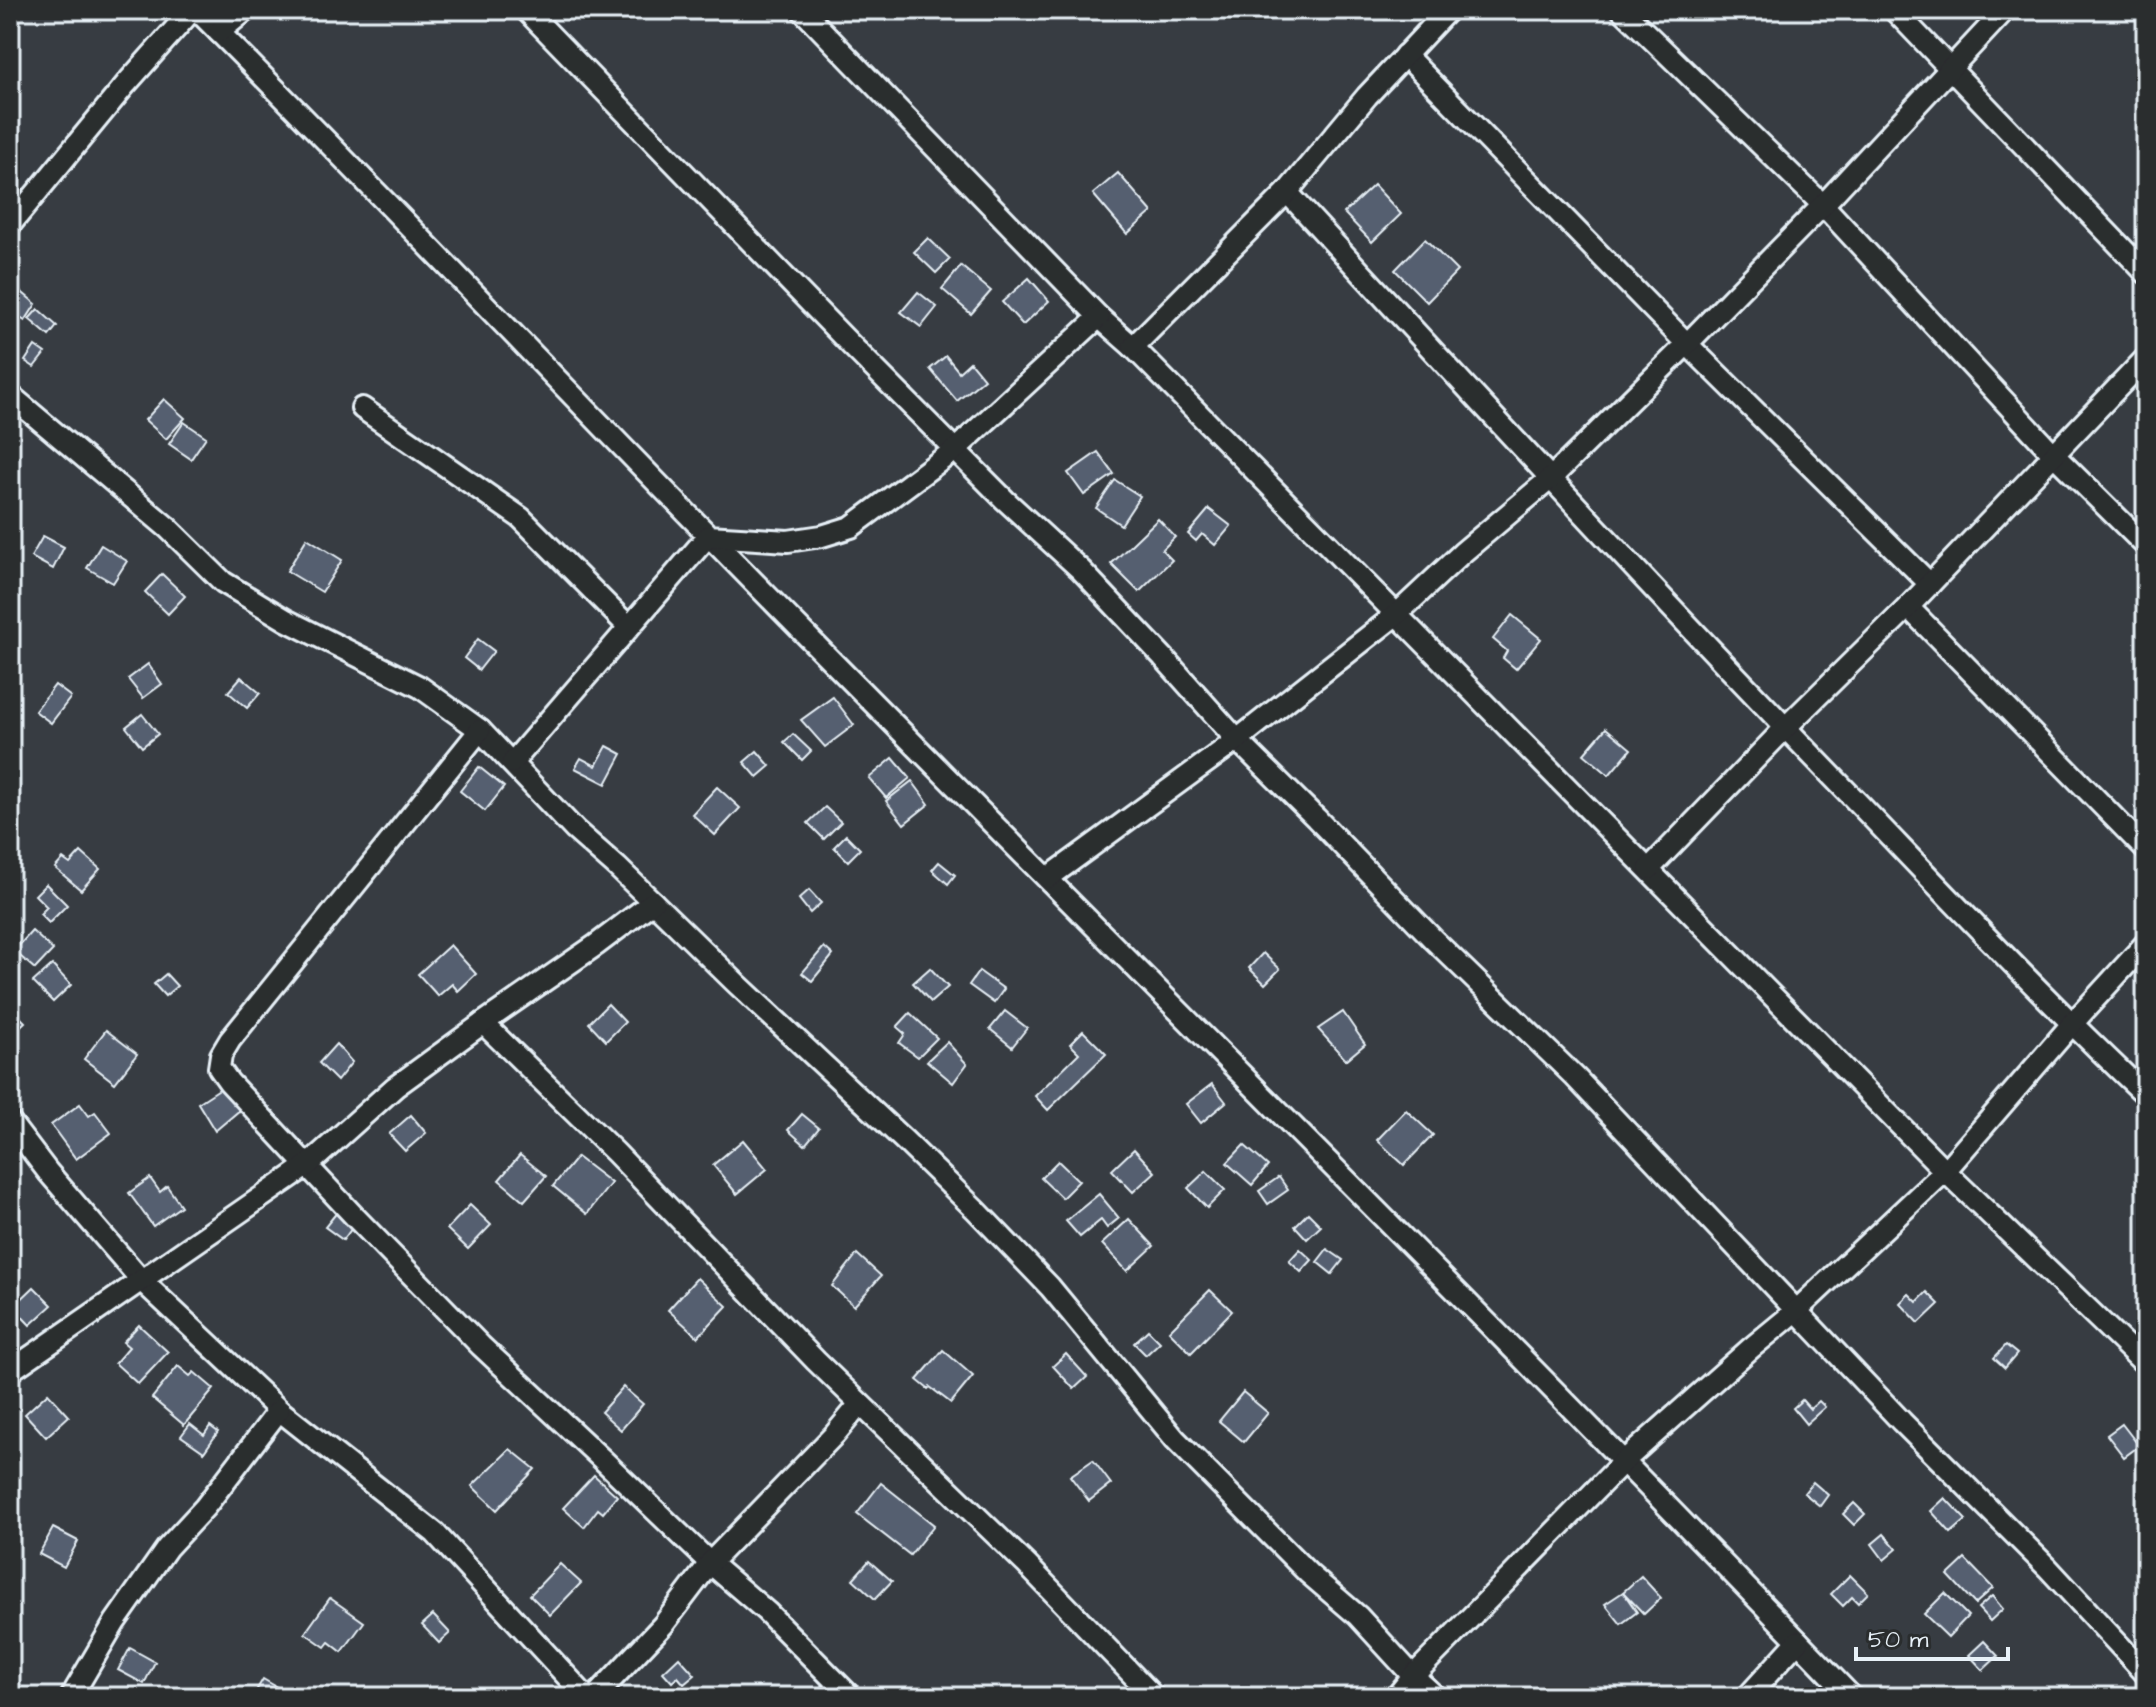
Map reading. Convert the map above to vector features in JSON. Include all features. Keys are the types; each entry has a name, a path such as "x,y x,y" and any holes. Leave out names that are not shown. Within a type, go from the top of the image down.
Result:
{"street":[{"path":"10,225 126,84 194,10 552,372 708,536 1624,1461 1852,1697"},
{"path":"219,32 246,10"},
{"path":"526,10 852,346 1005,500 1081,570 1237,740 1575,1077 1902,1422 2048,1568 2146,1674"},
{"path":"802,10 1099,317 1133,347 1945,1171 2146,1365"},
{"path":"1133,347 1287,192 1367,96 1448,10"},
{"path":"1622,10 1823,205 2054,455 2146,546"},
{"path":"1894,10 2146,273"},
{"path":"1048,878 1237,740 1397,614 1462,553 1550,479 1823,205 2005,10"},
{"path":"1405,55 1687,344 1930,584"},
{"path":"1287,192 1550,479 1785,728 2071,1025 2146,1095"},
{"path":"708,536 788,541 822,536 851,527 956,449 1099,317"},
{"path":"1649,869 1785,728 1908,607 2146,358"},
{"path":"10,395 168,528 223,582 286,620 420,687 480,730 575,830 976,1210 1050,1287 1175,1439 1309,1574 1358,1616 1436,1697"},
{"path":"362,408 521,518 629,627"},
{"path":"512,763 708,536"},
{"path":"1908,607 2146,850"},
{"path":"480,730 230,1040 221,1055 219,1068 470,1336 710,1563 767,1612 851,1697"},
{"path":"10,1371 308,1165 395,1087 653,902"},
{"path":"1396,1697 1624,1461 1796,1311 1945,1171 2146,943"},
{"path":"483,1023 616,1153 860,1404 1027,1565 1154,1697"},
{"path":"10,1122 48,1172 142,1281 279,1410 435,1533 586,1697"},
{"path":"595,1697 663,1625 710,1563 835,1434 860,1404"},
{"path":"71,1697 115,1622 167,1548 205,1507 279,1410"},
{"path":"1747,1697 1798,1641"}],"building":[{"path":"1118,173 1152,212 1127,234 1093,194"},
{"path":"1374,185 1401,214 1372,242 1344,213"},
{"path":"928,238 950,259 936,273 914,252"},
{"path":"1425,239 1457,271 1427,302 1395,270"},
{"path":"961,266 991,291 971,314 942,289"},
{"path":"1029,278 1049,301 1023,325 1002,302"},
{"path":"12,284 36,304 25,321 10,311"},
{"path":"918,292 937,307 921,327 901,312"},
{"path":"38,309 57,326 49,336 29,319"},
{"path":"35,346 45,353 34,367 25,361"},
{"path":"946,356 959,372 970,362 984,379 957,401 930,369"},
{"path":"164,399 185,418 166,439 145,420"},
{"path":"184,422 206,437 191,459 169,444"},
{"path":"1098,452 1114,474 1084,495 1068,473"},
{"path":"1115,480 1140,496 1121,525 1096,508"},
{"path":"1209,509 1231,526 1215,545 1202,534 1196,541 1188,534"},
{"path":"1158,519 1175,537 1162,550 1172,560 1139,592 1111,564"},
{"path":"43,536 64,547 53,569 31,557"},
{"path":"307,538 342,560 322,592 287,571"},
{"path":"101,545 127,561 113,583 87,568"},
{"path":"162,574 185,596 168,614 145,592"},
{"path":"1512,615 1541,639 1516,669 1503,658 1507,651 1493,639"},
{"path":"478,639 494,651 479,670 464,658"},
{"path":"148,664 162,684 143,698 128,679"},
{"path":"241,677 260,693 247,708 228,692"},
{"path":"55,685 71,697 51,723 35,711"},
{"path":"833,697 854,725 825,747 801,720"},
{"path":"142,714 158,734 142,747 126,727"},
{"path":"1606,728 1631,749 1609,775 1584,754"},
{"path":"793,734 811,751 802,760 784,742"},
{"path":"607,746 622,754 606,784 575,768 581,758 596,766"},
{"path":"757,751 770,766 757,777 744,762"},
{"path":"893,758 910,778 886,798 869,778"},
{"path":"479,767 504,787 485,811 460,791"},
{"path":"912,781 929,804 904,824 886,801"},
{"path":"717,787 740,808 715,835 692,814"},
{"path":"825,807 841,822 824,839 808,823"},
{"path":"846,835 860,849 848,861 834,847"},
{"path":"81,852 100,869 81,890 55,868 63,859 70,864"},
{"path":"939,862 955,875 948,884 932,870"},
{"path":"46,884 67,905 49,923 40,914 47,907 35,895"},
{"path":"809,890 821,903 810,913 799,899"},
{"path":"32,931 53,950 35,969 14,951"},
{"path":"450,945 476,974 458,991 452,984 438,996 418,974"},
{"path":"824,947 833,955 812,981 802,973"},
{"path":"1263,953 1280,969 1265,984 1249,968"},
{"path":"52,965 71,985 53,1002 33,982"},
{"path":"930,968 948,987 931,1002 913,983"},
{"path":"979,971 1004,989 994,1003 969,985"},
{"path":"166,974 177,986 165,996 154,984"},
{"path":"608,1004 625,1022 606,1041 589,1023"},
{"path":"10,1007 25,1022 10,1036"},
{"path":"1005,1011 1027,1028 1012,1047 990,1029"},
{"path":"1343,1012 1365,1044 1346,1060 1318,1029"},
{"path":"910,1013 937,1038 918,1057 899,1043 905,1034 897,1027"},
{"path":"106,1030 137,1054 115,1083 84,1059"},
{"path":"1083,1031 1106,1054 1048,1110 1035,1096 1079,1053 1070,1044"},
{"path":"947,1042 967,1064 953,1083 927,1061"},
{"path":"336,1044 352,1062 337,1081 319,1063"},
{"path":"1212,1084 1226,1102 1201,1123 1186,1104"},
{"path":"224,1086 241,1109 215,1131 198,1103"},
{"path":"80,1104 89,1116 95,1112 111,1133 76,1159 51,1125"},
{"path":"1406,1110 1433,1135 1404,1165 1377,1140"},
{"path":"802,1114 819,1128 805,1145 788,1130"},
{"path":"411,1115 426,1133 405,1151 389,1134"},
{"path":"743,1140 767,1169 737,1194 713,1165"},
{"path":"1244,1145 1268,1166 1252,1185 1227,1163"},
{"path":"1134,1149 1155,1172 1133,1192 1112,1170"},
{"path":"520,1155 546,1176 524,1201 499,1180"},
{"path":"577,1157 611,1183 587,1214 553,1186"},
{"path":"1058,1161 1079,1181 1062,1198 1041,1178"},
{"path":"1206,1171 1225,1190 1207,1208 1188,1188"},
{"path":"1279,1177 1288,1190 1268,1204 1259,1191"},
{"path":"150,1178 160,1192 167,1186 181,1206 153,1226 129,1193"},
{"path":"1099,1194 1119,1218 1107,1228 1101,1220 1080,1237 1066,1221"},
{"path":"470,1205 491,1225 468,1249 447,1229"},
{"path":"338,1211 355,1224 343,1240 325,1227"},
{"path":"1308,1213 1321,1226 1307,1239 1295,1226"},
{"path":"1129,1219 1154,1246 1127,1271 1102,1244"},
{"path":"1300,1249 1312,1260 1301,1272 1289,1261"},
{"path":"1327,1249 1343,1260 1332,1274 1317,1262"},
{"path":"857,1254 881,1276 854,1306 832,1286"},
{"path":"697,1278 727,1306 698,1337 668,1310"},
{"path":"34,1287 52,1305 30,1325 13,1307"},
{"path":"1210,1290 1232,1311 1191,1353 1169,1331"},
{"path":"1927,1292 1939,1304 1919,1323 1900,1303 1909,1294 1917,1302"},
{"path":"139,1325 168,1352 138,1384 115,1363 129,1347 123,1342"},
{"path":"1148,1330 1160,1342 1146,1355 1134,1343"},
{"path":"2006,1345 2017,1354 2005,1368 1994,1358"},
{"path":"943,1350 973,1376 951,1403 917,1380"},
{"path":"1066,1354 1087,1377 1074,1389 1053,1366"},
{"path":"178,1366 190,1376 194,1372 214,1389 184,1425 152,1398"},
{"path":"623,1387 643,1404 621,1430 601,1412"},
{"path":"1243,1392 1268,1413 1244,1442 1219,1421"},
{"path":"48,1393 69,1416 46,1437 25,1414"},
{"path":"1802,1400 1810,1409 1819,1401 1825,1407 1806,1424 1793,1408"},
{"path":"190,1424 204,1435 210,1426 218,1432 204,1452 181,1436"},
{"path":"2122,1424 2139,1446 2124,1457 2107,1435"},
{"path":"510,1449 535,1469 497,1510 472,1486"},
{"path":"1093,1460 1111,1484 1089,1501 1070,1476"},
{"path":"594,1475 617,1496 603,1513 598,1509 584,1527 563,1508"},
{"path":"1813,1482 1828,1495 1820,1506 1804,1493"},
{"path":"881,1483 934,1525 910,1555 857,1514"},
{"path":"1945,1498 1966,1520 1951,1533 1931,1511"},
{"path":"1854,1503 1865,1514 1854,1525 1843,1514"},
{"path":"53,1528 78,1541 64,1567 39,1554"},
{"path":"1884,1534 1897,1549 1884,1560 1872,1544"},
{"path":"1965,1559 1993,1588 1975,1604 1948,1575"},
{"path":"869,1561 892,1581 875,1599 853,1579"},
{"path":"560,1564 581,1583 550,1615 530,1595"},
{"path":"1850,1575 1868,1593 1858,1603 1852,1597 1843,1606 1831,1594"},
{"path":"1641,1576 1661,1598 1644,1614 1623,1592"},
{"path":"1623,1592 1637,1612 1621,1624 1605,1604"},
{"path":"1945,1593 1968,1616 1948,1637 1924,1614"},
{"path":"1992,1596 2003,1609 1990,1621 1978,1608"},
{"path":"330,1598 364,1622 342,1652 329,1642 325,1647 305,1633"},
{"path":"433,1615 450,1633 439,1643 422,1625"},
{"path":"1984,1641 1998,1656 1983,1670 1969,1655"},
{"path":"130,1648 155,1662 144,1684 118,1670"},
{"path":"679,1657 695,1675 684,1684 678,1677 672,1682 663,1672"},
{"path":"263,1679 294,1697 253,1696"}]}
